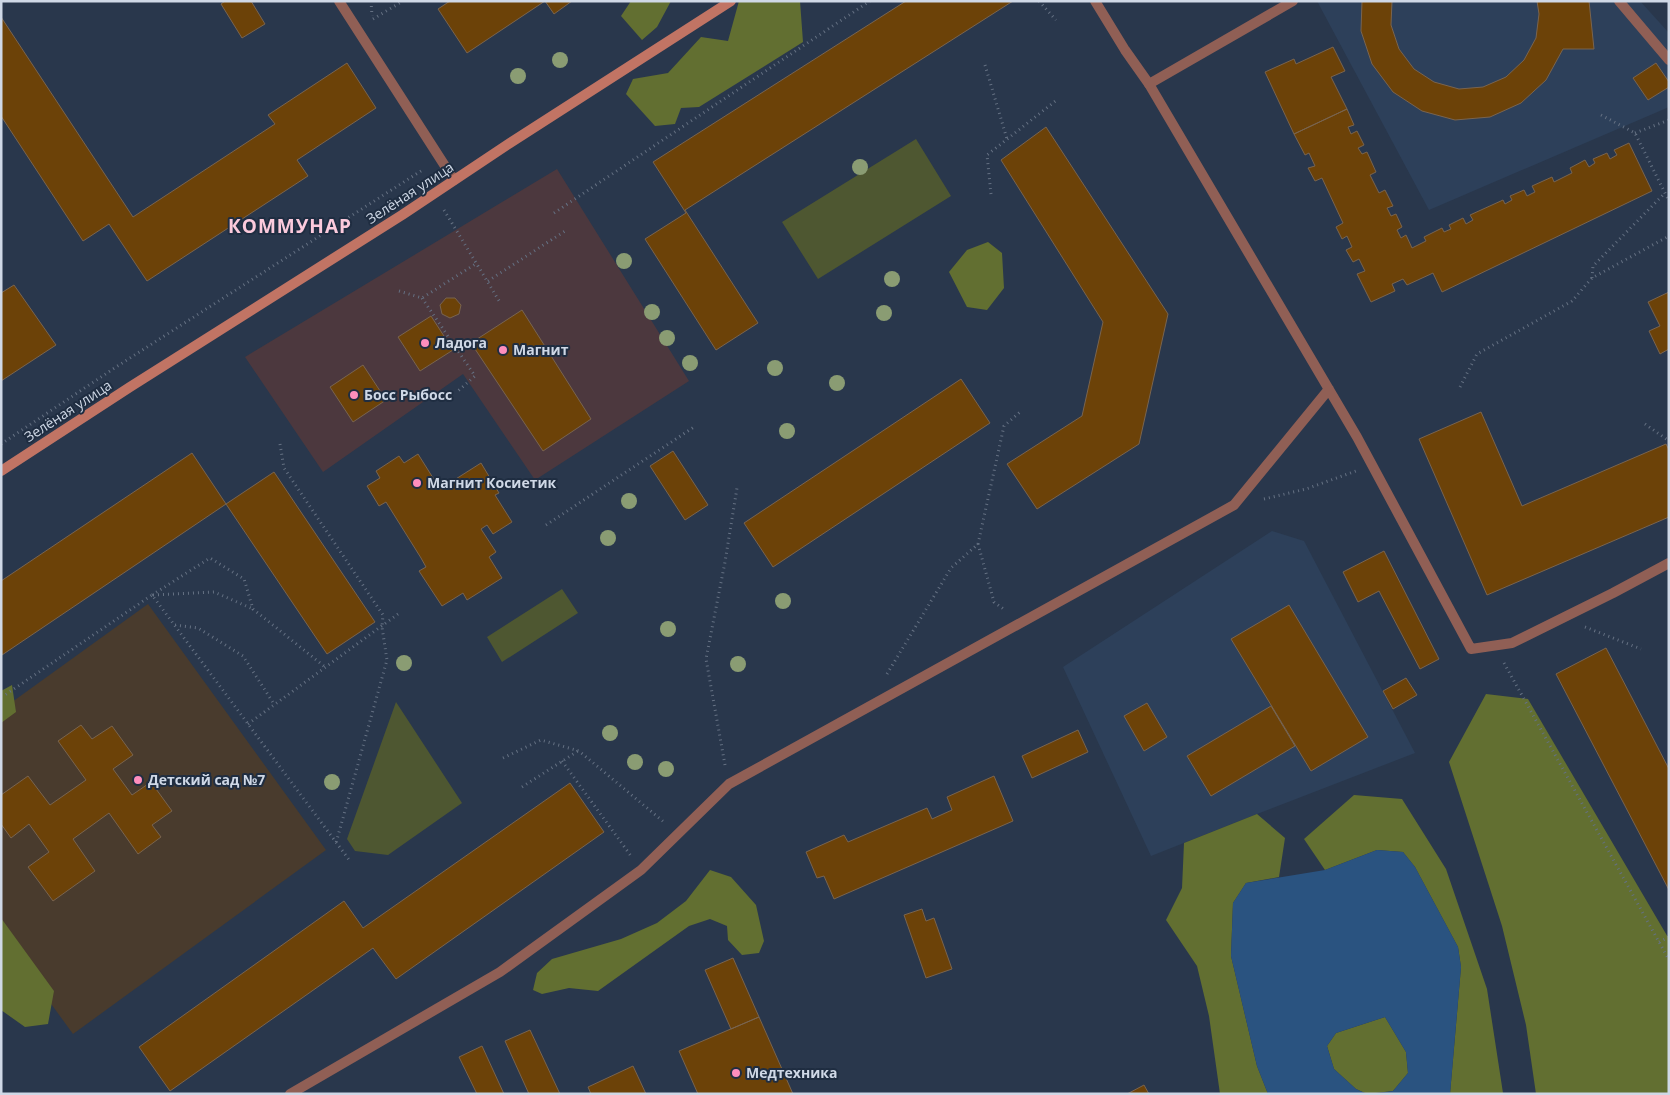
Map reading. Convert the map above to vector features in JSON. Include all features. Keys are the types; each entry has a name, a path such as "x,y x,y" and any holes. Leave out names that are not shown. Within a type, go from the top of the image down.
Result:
{"street":[{"path":"339,1 454,180"},
{"name":"Зелёная улица","path":"1,471 396,219 732,1"},
{"path":"1095,1 1125,50 1149,84 1329,389 1471,649 1512,643 1669,563"},
{"path":"1149,84 1293,1"},
{"path":"1619,1 1669,60"},
{"path":"290,1094 500,972 641,870 729,784 1234,506 1329,389"}],"path":[{"path":"371,1 372,20 403,1"},
{"path":"554,213 870,1"},
{"path":"1039,1 1056,20"},
{"path":"985,65 1007,140"},
{"path":"991,194 987,155 1058,99"},
{"path":"1601,116 1635,133 1669,201"},
{"path":"1635,133 1669,120"},
{"path":"1,444 116,367 440,158"},
{"path":"419,172 424,178"},
{"path":"1592,278 1593,266 1665,193"},
{"path":"442,207 501,304"},
{"path":"488,281 565,231"},
{"path":"1460,387 1477,354 1572,302 1592,278 1669,236"},
{"path":"422,298 477,263"},
{"path":"399,291 422,298 475,376 458,391"},
{"path":"1020,412 1004,426 978,544 994,602 1021,623"},
{"path":"1645,424 1669,441"},
{"path":"546,525 694,427"},
{"path":"280,444 284,468 383,615 382,626 387,660 336,843"},
{"path":"1234,506 1306,489 1372,465"},
{"path":"729,784 706,660 737,488"},
{"path":"887,675 951,568 978,544"},
{"path":"1,690 3,695 210,558 244,579 253,609"},
{"path":"152,595 214,592 253,609 325,667"},
{"path":"152,595 350,861"},
{"path":"248,724 398,614"},
{"path":"1561,618 1641,649"},
{"path":"175,625 198,628 243,656 274,704"},
{"path":"1494,645 1669,960"},
{"path":"503,758 541,740 578,751 679,834"},
{"path":"522,787 578,751"},
{"path":"562,761 641,870"},
{"path":"1660,942 1669,937"}],"shaded area":[{"path":"1317,1 1640,1 1669,33 1669,107 1429,210"},
{"path":"557,169 689,381 535,480 463,374 323,472 245,357"},
{"path":"1272,531 1304,541 1415,753 1151,856 1063,667"},
{"name":"Детский сад №7","path":"148,604 326,850 73,1034 1,935 1,710"},
{"path":"1377,850 1403,852 1415,867 1458,947 1461,967 1450,1094 1374,1094 1393,1091 1408,1073 1406,1052 1385,1017 1336,1033 1327,1046 1334,1069 1356,1089 1367,1094 1268,1094 1257,1066 1231,956 1233,903 1246,883 1325,870"}],"green space":[{"path":"631,1 671,1 657,27 642,40 621,16"},
{"path":"739,1 800,1 803,42 699,107 681,108 675,124 655,126 626,94 633,79 668,73 701,37 728,41"},
{"path":"916,139 951,196 818,279 782,222"},
{"path":"988,242 1002,253 1004,288 987,310 967,307 949,272 967,250"},
{"path":"562,589 578,613 502,662 487,637"},
{"path":"12,685 16,712 1,723 1,691"},
{"path":"1486,694 1528,699 1669,939 1669,1094 1536,1094 1526,1025 1502,926 1449,762"},
{"path":"396,702 462,803 388,855 355,851 347,839"},
{"path":"1354,795 1402,799 1446,869 1487,989 1502,1094 1450,1094 1461,967 1458,947 1415,867 1403,852 1377,850 1325,870 1304,839"},
{"path":"1257,814 1285,838 1279,877 1246,883 1233,903 1231,956 1257,1066 1268,1094 1220,1094 1209,1016 1197,966 1166,920 1182,888 1184,843"},
{"path":"710,870 731,877 756,905 764,941 759,953 742,955 728,940 727,926 710,919 689,926 598,991 569,988 542,994 533,990 537,973 552,959 621,939 657,923 686,901"},
{"path":"1,918 54,991 48,1024 25,1027 1,1010"},
{"path":"1385,1017 1406,1052 1408,1073 1393,1091 1367,1094 1356,1089 1334,1069 1327,1046 1336,1033"}],"building":[{"path":"225,1 251,1 265,24 242,38 221,4"},
{"path":"450,1 545,1 467,53 438,9"},
{"path":"545,1 572,1 554,14"},
{"path":"906,1 1013,1 685,210 758,323 716,350 645,239 686,213 653,162"},
{"path":"1362,1 1392,1 1391,25 1399,49 1414,69 1434,82 1459,89 1483,87 1506,77 1524,60 1536,38 1539,14 1537,1 1589,1 1594,49 1563,49 1546,80 1521,103 1490,117 1455,120 1422,111 1393,92 1372,64 1361,31"},
{"path":"1,17 133,217 275,124 268,115 347,63 376,108 297,160 308,176 147,281 109,224 83,241 1,116"},
{"path":"1333,47 1345,71 1331,77 1347,109 1294,134 1265,72 1294,59 1296,64"},
{"path":"1656,63 1669,82 1669,87 1648,100 1633,78"},
{"path":"1347,109 1354,125 1348,127 1351,134 1357,131 1364,145 1358,148 1362,154 1367,152 1376,172 1370,175 1379,193 1385,190 1393,206 1387,208 1391,216 1396,214 1402,227 1397,230 1401,238 1406,235 1412,248 1426,241 1424,237 1442,228 1444,232 1451,229 1449,225 1463,218 1466,224 1473,220 1470,215 1503,200 1505,204 1512,200 1510,196 1524,190 1527,196 1535,192 1532,186 1552,177 1554,182 1572,173 1570,168 1585,160 1589,167 1595,163 1593,159 1607,153 1610,159 1617,155 1614,150 1629,143 1652,191 1442,292 1433,273 1407,285 1403,279 1392,284 1395,291 1371,302 1357,274 1365,271 1359,259 1353,262 1346,250 1352,247 1347,236 1342,239 1336,227 1343,223 1322,178 1315,181 1308,168 1315,166 1309,153 1305,155 1294,134"},
{"path":"1046,127 1168,314 1139,444 1037,509 1007,464 1082,416 1103,322 1001,160"},
{"path":"14,285 56,345 1,381 1,293"},
{"path":"1669,292 1669,349 1660,354 1649,331 1660,326 1648,302"},
{"path":"446,298 455,298 461,305 459,314 450,318 442,314 440,305"},
{"path":"522,310 591,419 543,451 471,343"},
{"path":"431,316 453,350 420,371 398,337"},
{"path":"363,365 386,400 353,422 330,387"},
{"path":"961,379 990,423 773,567 744,523"},
{"path":"1481,412 1522,506 1666,444 1669,450 1669,517 1487,595 1419,439"},
{"path":"673,451 708,505 685,520 650,466"},
{"path":"192,453 226,504 2,655 1,581"},
{"path":"418,454 440,489 481,463 499,493 495,495 512,522 493,534 487,525 481,529 496,552 489,557 502,578 467,600 463,593 442,606 419,571 426,567 386,502 379,506 367,486 380,478 376,471 399,456 404,463"},
{"path":"274,472 375,622 327,654 226,504"},
{"path":"1384,551 1439,659 1420,669 1379,591 1358,602 1343,572"},
{"path":"1289,605 1368,737 1311,771 1231,639"},
{"path":"1606,648 1669,769 1669,890 1556,674"},
{"path":"1406,678 1417,695 1393,709 1383,691"},
{"path":"1147,703 1167,737 1144,751 1124,716"},
{"path":"1271,706 1295,746 1211,796 1187,756"},
{"path":"81,725 92,739 112,726 133,755 113,769 132,795 151,782 172,811 152,825 161,837 138,854 109,813 73,839 95,871 53,901 28,867 49,852 29,824 11,838 1,824 1,795 28,776 50,805 86,780 58,741"},
{"path":"1078,730 1088,752 1032,778 1022,756"},
{"path":"994,776 1013,821 834,899 824,876 817,878 806,852 844,835 848,842 927,808 932,819 952,810 947,797"},
{"path":"570,783 604,832 396,979 373,948 170,1091 139,1047 344,901 363,928"},
{"path":"922,909 926,921 934,918 952,969 926,978 904,915"},
{"path":"733,958 759,1017 731,1029 705,970"},
{"name":"Медтехника","path":"759,1017 793,1094 698,1094 679,1051"},
{"path":"530,1030 560,1094 529,1094 505,1041"},
{"path":"482,1046 504,1094 477,1094 459,1057"},
{"path":"633,1066 646,1094 591,1094 588,1087"},
{"path":"1144,1085 1149,1094 1127,1094"}],"place":[{"name":"Ладога","path":"425,343"},
{"name":"Магнит","path":"503,350"},
{"name":"Босс Рыбосс","path":"354,395"},
{"name":"Магнит Косиетик","path":"417,483"},
{"name":"Детский сад №7","path":"138,780"},
{"name":"Медтехника","path":"736,1073"}],"district":[{"name":"КОММУНАР","path":"290,226"}]}
